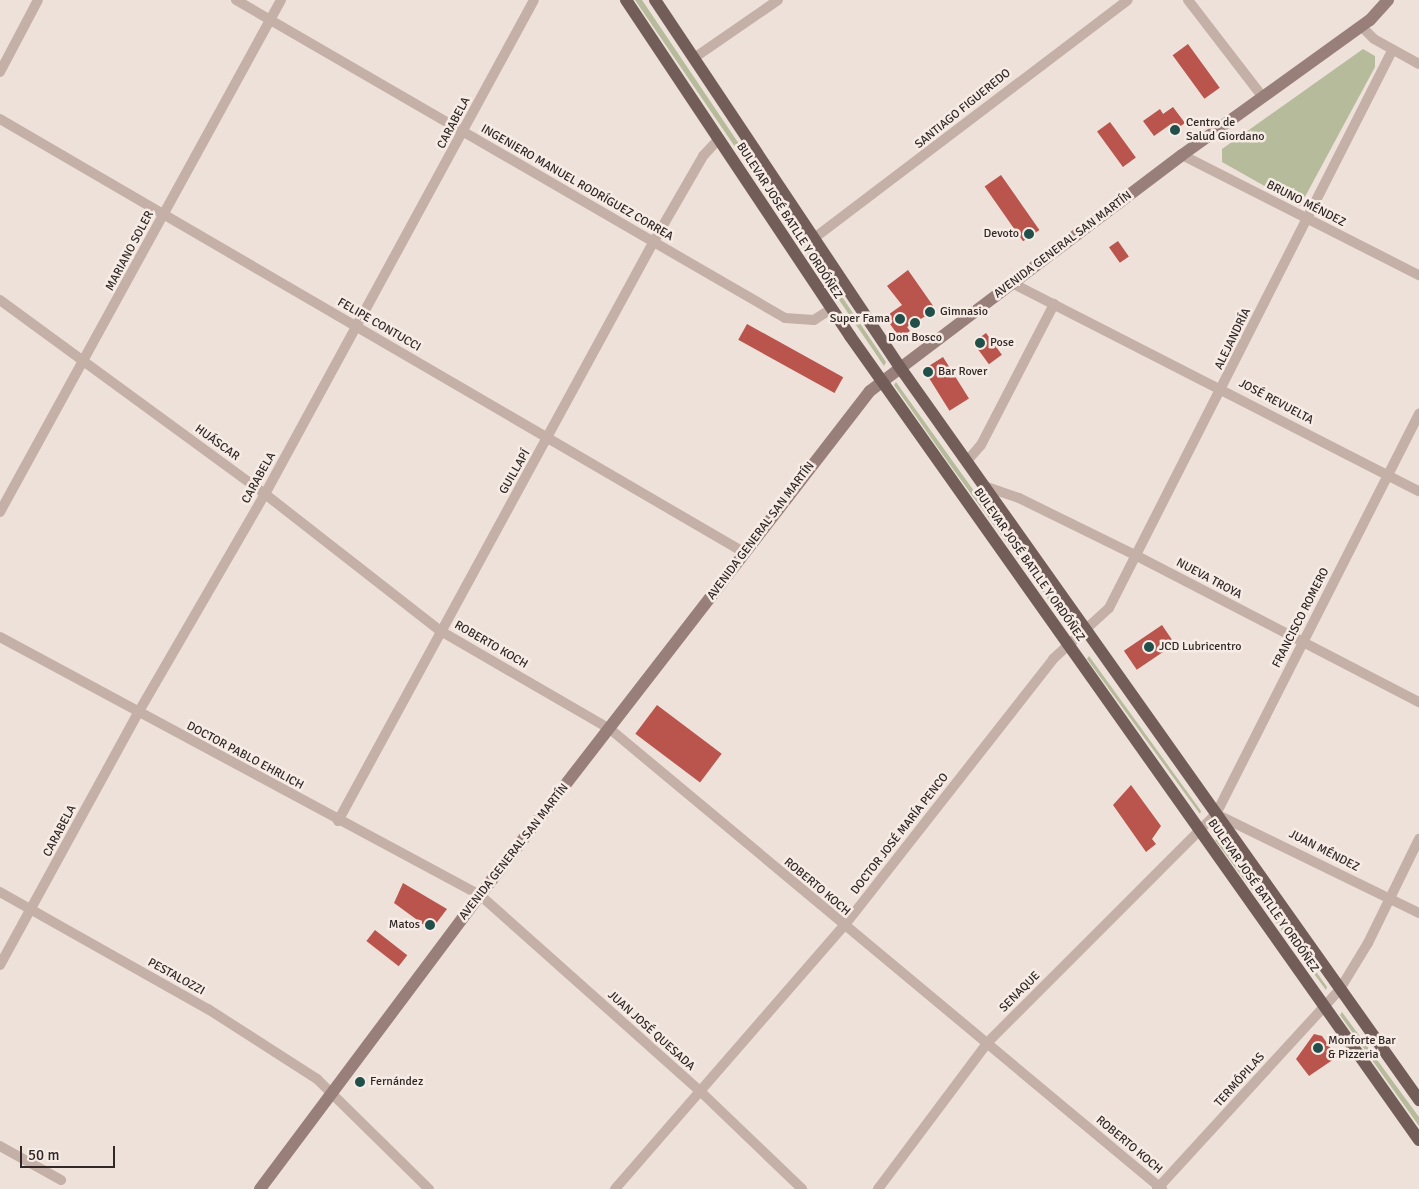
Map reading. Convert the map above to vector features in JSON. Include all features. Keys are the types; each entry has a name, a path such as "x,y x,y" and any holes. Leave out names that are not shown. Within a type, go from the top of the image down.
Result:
{"main road":[{"name":"BULEVAR JOSÉ BATLLE Y ORDÓÑEZ","path":"626,0 881,381 1419,1140"},
{"name":"BULEVAR JOSÉ BATLLE Y ORDÓÑEZ","path":"655,0 899,366 1419,1100"},
{"name":"AVENIDA GENERAL SAN MARTÍN","path":"260,1189 334,1093 480,896 863,398 899,366 1262,96 1361,26 1388,0"}],"street":[{"path":"0,72 38,0"},
{"name":"INGENIERO MANUEL RODRÍGUEZ CORREA","path":"236,0 785,318 814,320 831,308"},
{"name":"MARIANO SOLER","path":"0,512 281,0"},
{"name":"CARABELA","path":"0,965 138,713 265,494 534,0"},
{"path":"694,58 778,0"},
{"name":"SANTIAGO FIGUEREDO","path":"813,239 1128,0"},
{"path":"1188,0 1262,96"},
{"path":"1361,26 1392,50 1419,64"},
{"name":"ALEJANDRÍA","path":"1087,631 1109,608 1137,556 1223,388 1306,217 1392,50"},
{"name":"FELIPE CONTUCCI","path":"0,119 163,216 550,438 745,553"},
{"name":"GUILLAPÍ","path":"338,821 439,630 550,438 654,242 703,156 718,139"},
{"name":"BRUNO MÉNDEZ","path":"1182,155 1419,275"},
{"name":"JOSÉ REVUELTA","path":"1012,283 1223,388 1419,491"},
{"name":"HUÁSCAR","path":"0,300 265,494 439,630"},
{"path":"967,462 981,445 1054,304"},
{"name":"FRANCISCO ROMERO","path":"1201,832 1216,814 1419,413"},
{"name":"NUEVA TROYA","path":"984,486 1019,498 1137,556 1419,702"},
{"name":"ROBERTO KOCH","path":"439,630 610,729 844,926 988,1042 1159,1188"},
{"name":"DOCTOR JOSÉ MARÍA PENCO","path":"615,1189 844,926 1053,659 1087,631"},
{"name":"DOCTOR PABLO EHRLICH","path":"0,637 480,896"},
{"name":"JUAN MÉNDEZ","path":"1216,814 1419,913"},
{"name":"SENAQUE","path":"878,1189 988,1042 1201,832"},
{"name":"TERMÓPILAS","path":"1159,1188 1325,1007 1340,988 1390,899 1419,839"},
{"name":"PESTALOZZI","path":"0,892 208,1009 334,1093 429,1189"},
{"name":"JUAN JOSÉ QUESADA","path":"480,896 701,1092 802,1189"},
{"path":"0,1146 61,1180"}],"green space":[{"path":"635,0 642,0 886,362 884,366"},
{"path":"1363,49 1375,56 1375,67 1300,206 1222,162 1222,149"},
{"path":"896,382 1070,625 1069,628 950,465 894,385"},
{"path":"1089,656 1201,811 1200,814 1087,659"},
{"path":"1220,837 1327,987 1326,990 1215,840"},
{"path":"1342,1012 1419,1117 1419,1126 1340,1015"}],"building":[{"path":"1188,44 1220,88 1204,99 1173,55"},
{"path":"1173,107 1185,123 1175,130 1171,124 1154,136 1143,121 1160,109 1163,114"},
{"path":"1110,122 1136,158 1123,167 1097,131"},
{"path":"1001,175 1039,230 1023,241 985,186"},
{"path":"1118,241 1129,257 1120,263 1109,247"},
{"path":"908,270 936,310 907,327 910,331 900,338 885,317 902,305 887,286"},
{"path":"747,324 843,377 834,393 738,340"},
{"path":"986,333 1002,355 989,364 973,342"},
{"path":"943,357 969,399 949,411 923,369"},
{"name":"JCD Lubricentro","path":"1162,625 1175,644 1137,670 1124,651"},
{"path":"657,705 722,754 700,782 635,734"},
{"path":"1131,785 1161,826 1152,839 1156,844 1146,852 1113,805"},
{"path":"403,883 447,909 431,930 394,903"},
{"path":"375,930 407,955 399,966 366,941"},
{"name":"Monforte Bar & Pizzeria","path":"1314,1034 1322,1036 1337,1057 1309,1076 1296,1059"}],"place":[{"name":"Centro de Salud Giordano","path":"1175,130"},
{"name":"Devoto","path":"1029,234"},
{"name":"Gimnasio","path":"930,312"},
{"name":"Super Fama","path":"900,319"},
{"name":"Don Bosco","path":"915,323"},
{"name":"Pose","path":"980,343"},
{"name":"Bar Rover","path":"928,372"},
{"name":"JCD Lubricentro","path":"1149,647"},
{"name":"Matos","path":"430,925"},
{"name":"Monforte Bar & Pizzeria","path":"1318,1048"},
{"name":"Fernández","path":"360,1082"}]}
